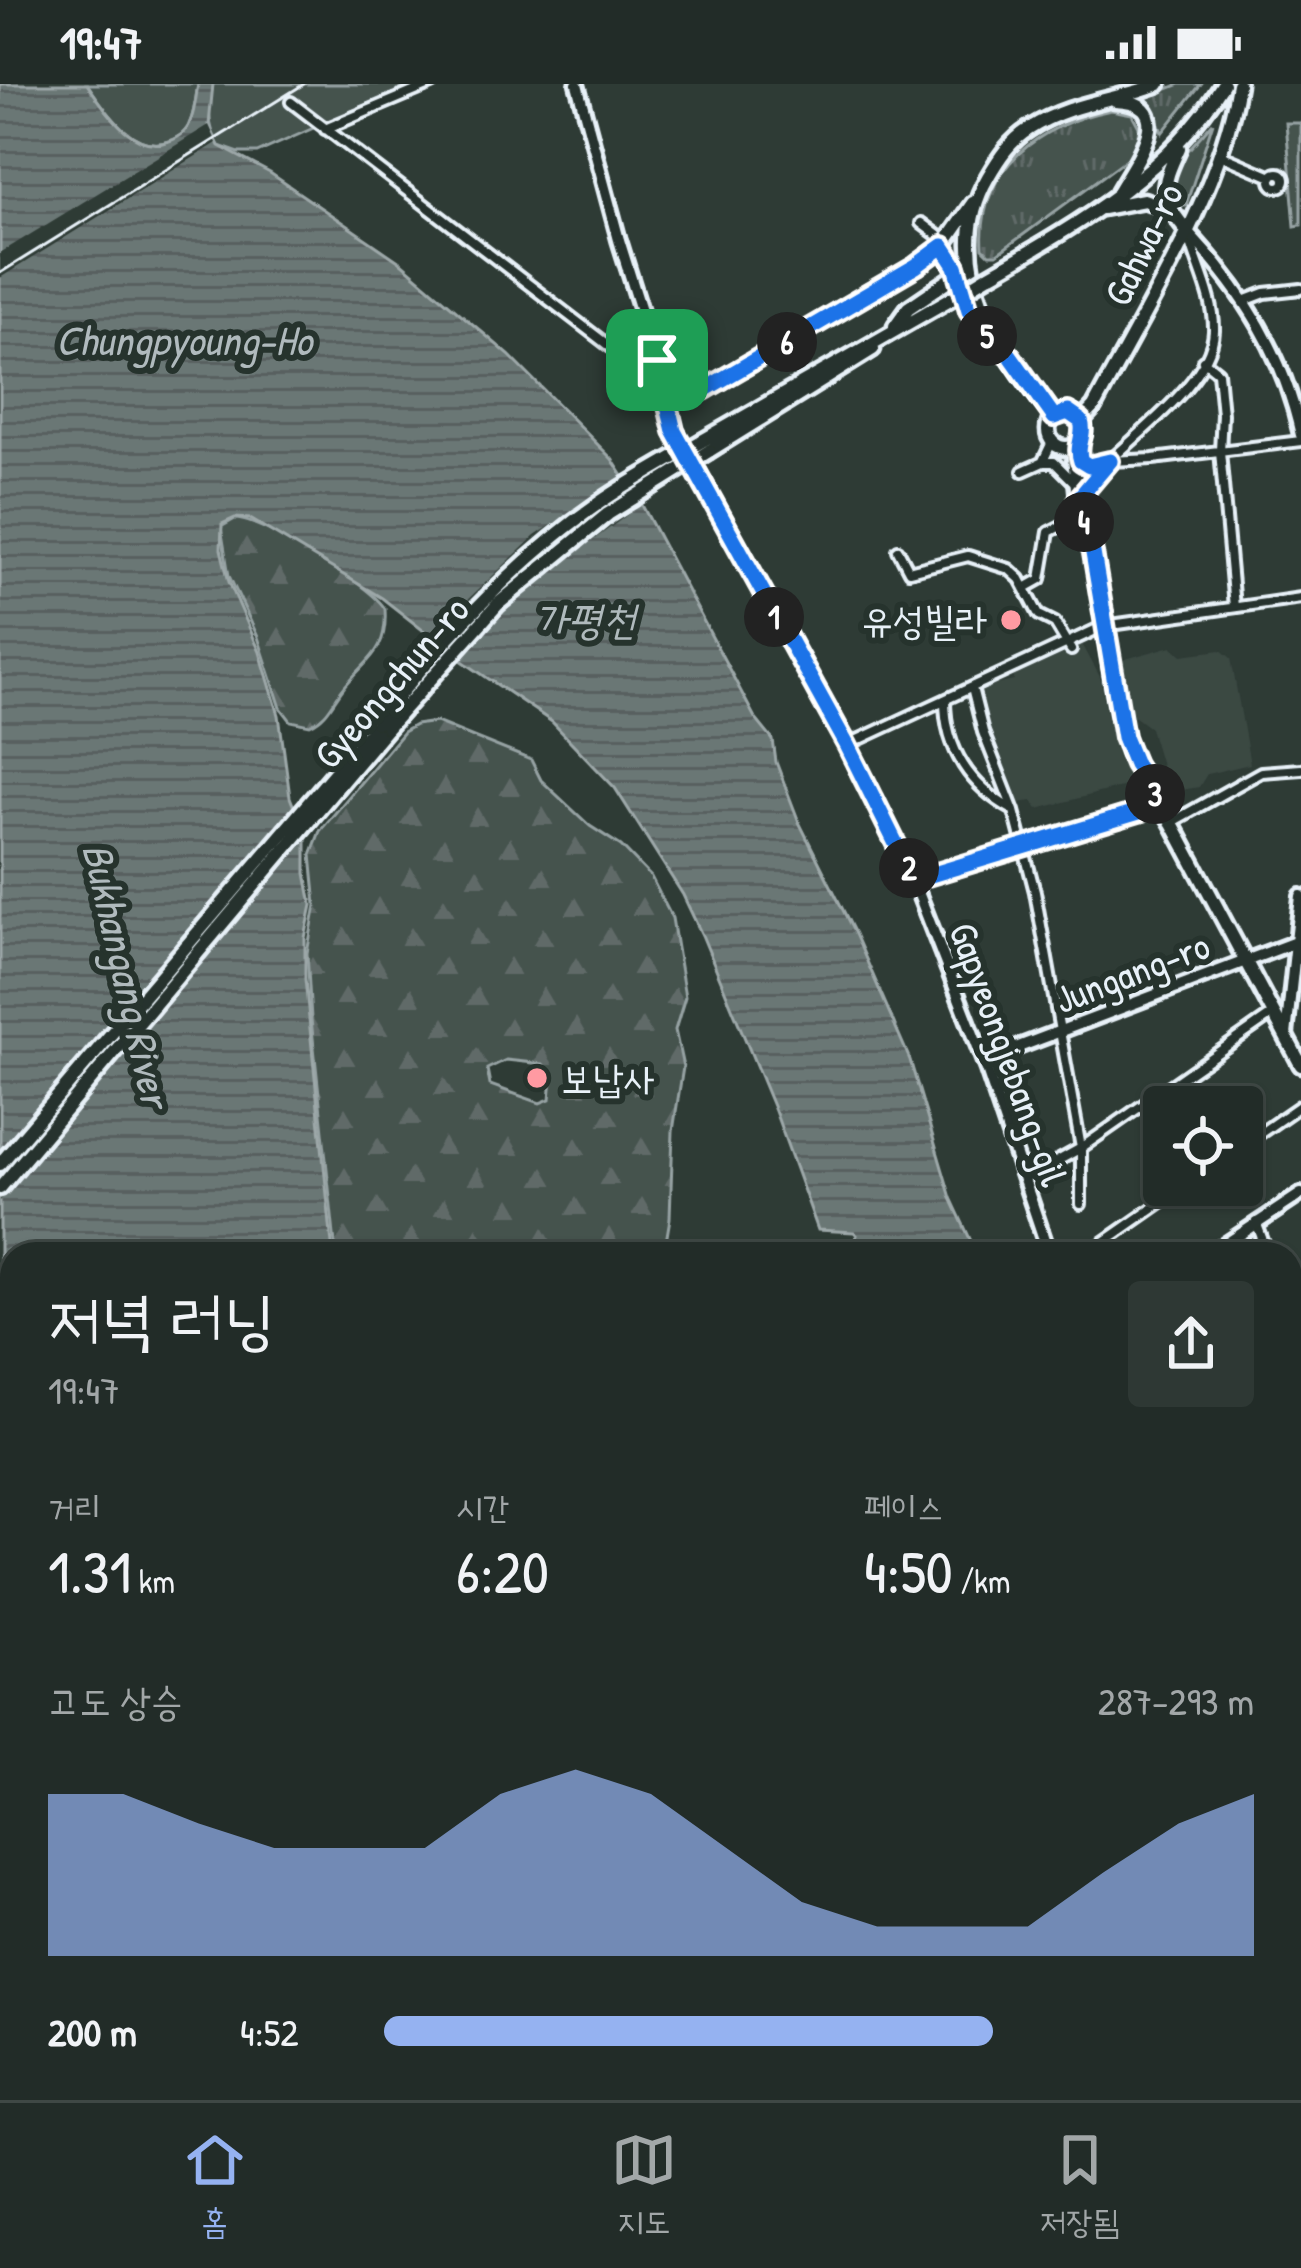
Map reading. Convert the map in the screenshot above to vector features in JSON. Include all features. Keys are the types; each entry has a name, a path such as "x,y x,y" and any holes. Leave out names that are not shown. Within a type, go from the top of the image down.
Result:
{"main road":[{"path":"1010,355 993,346 969,310 943,246 1016,139 1073,108 1159,84"},
{"path":"1096,209 1163,159 1223,84"},
{"name":"Gahwa-ro","path":"1081,421 1094,406 1188,232 1234,112 1238,84"},
{"path":"1073,108 1126,100 1146,115 1149,143 1117,195"},
{"path":"1169,210 1164,184 1185,134"},
{"path":"980,192 970,230 970,274 978,299 1054,417"},
{"path":"1096,209 1144,200 1169,210 1188,232"},
{"name":"Gyeongchun-ro","path":"705,446 1096,209"},
{"path":"891,332 908,308 958,274"},
{"name":"Gyeongchun-ro","path":"0,1188 382,725 449,637 536,553 599,503 836,374 918,317"},
{"path":"1065,445 1084,430 1081,421 1068,412 1054,417 1048,429 1065,445 1093,553 1108,700 1129,753 1172,823 1301,1065"},
{"name":"Gyeongchun-ro","path":"0,1165 327,790"}],"street":[{"path":"325,129 432,84"},
{"name":"Gapyeongjebang-gil","path":"577,84 674,431 847,745 914,880 984,1060 1045,1242"},
{"path":"291,102 634,364 669,400 706,389 916,266 943,246 921,223"},
{"path":"1217,154 1272,177"},
{"path":"1043,461 1059,464 1075,483 1081,470 1110,461 1301,438 1277,354 1219,265 1188,232"},
{"path":"1078,499 1110,461 1154,422 1203,360 1214,330 1210,300 1188,232"},
{"path":"1243,302 1265,293 1301,289"},
{"path":"634,364 648,365 656,356 680,381 706,389"},
{"path":"1203,360 1218,372 1234,607"},
{"path":"1023,471 1065,445 1089,466"},
{"path":"1025,588 1041,579 1048,532 1082,515"},
{"path":"898,550 906,571 958,557 980,557 1010,569 1039,615 1054,623 1070,647"},
{"path":"847,745 1070,647 1104,626 1301,598"},
{"path":"971,688 1024,845 1081,1148 1081,1204"},
{"path":"945,700 949,731 966,770 990,797 1015,811"},
{"path":"1172,823 1261,772 1301,770"},
{"path":"914,880 1162,805"},
{"path":"1286,1035 1301,896"},
{"name":"Jungang-ro","path":"984,1060 1298,941"},
{"path":"1025,1179 1081,1148 1273,1013"},
{"path":"1263,1131 1301,1105"},
{"path":"1228,1242 1301,1194"},
{"path":"1104,1242 1156,1206"},
{"path":"1256,1222 1264,1242"}],"shaded area":[{"path":"1082,644 1106,688 1112,731 1136,783 1038,809 1032,801 1019,803 996,759 981,688 1014,681 1014,675"},
{"path":"1172,646 1182,655 1221,650 1231,658 1250,764 1207,774 1199,787 1169,792 1150,728 1131,714 1122,660"}],"green space":[{"path":"87,84 198,84 187,129 156,144 121,127"},
{"path":"213,84 413,84 257,153 239,153 219,146 212,131"},
{"path":"1180,84 1201,84 1162,133 1156,115 1139,100"},
{"path":"1111,110 1132,114 1140,145 997,254 989,254 983,248 984,219 1002,172 1038,138"},
{"path":"1213,122 1186,205 1178,206 1168,195 1176,164"},
{"path":"1286,123 1301,123 1301,225 1295,226"},
{"path":"235,519 267,529 315,555 360,585 385,609 379,647 325,714 310,725 291,721 281,708 258,637 229,576 221,527"},
{"path":"436,722 531,760 541,780 651,877 672,918 685,997 675,1030 683,1067 673,1131 666,1242 335,1242 311,1019 307,953 316,905 311,855 320,831 403,732","holes":["506,1060 543,1064 552,1078 550,1099 540,1103 490,1085 487,1069"]}],"water":[{"name":"Chungpyoung-Ho","path":"0,84 87,84 121,127 156,144 184,132 198,84 213,84 209,125 219,146 270,173 400,262 509,355 612,459 643,507 755,718 773,740 776,762 799,822 910,1060 951,1198 971,1242 854,1242 854,1232 818,1230 702,935 683,895 615,788 552,722 382,598 250,519 235,518 222,524 221,549 279,715 290,797 306,838 312,905 305,938 305,979 332,1242 0,1242"}],"pier":[{"path":"209,125 217,143 0,278 0,253"},
{"path":"629,473 646,501 518,596 455,662 431,642 461,606 535,536"},
{"path":"298,801 311,835 0,1201 0,1154"}],"railway":[{"path":"0,273 304,84"}],"place":[{"name":"유성빌라","path":"1011,620"},
{"name":"보납사","path":"537,1078"}],"route":[{"path":"943,246 956,266 969,310 993,346 1010,355 1054,417 1068,412 1081,421 1081,461 1089,466 1110,461 1078,499 1093,553 1124,737 1162,805 914,880 847,745 674,431 657,360 680,381 704,390 943,246"}],"water label":[{"name":"가평천","path":"585,619"},
{"name":"Bukhangang River","path":"127,975"}]}
